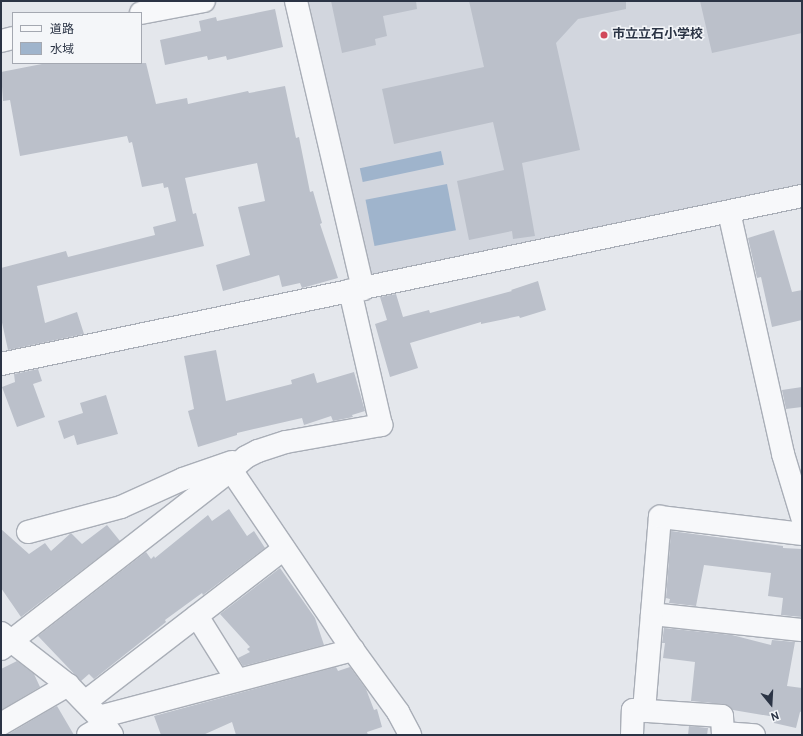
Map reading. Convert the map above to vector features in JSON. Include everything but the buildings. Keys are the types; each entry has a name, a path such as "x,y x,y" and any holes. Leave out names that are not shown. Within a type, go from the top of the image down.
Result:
{"street":[{"path":"142,13 204,1"},
{"path":"98,723 68,685 4,641 258,451 286,442 381,425 357,290 296,1"},
{"path":"1,41 12,38"},
{"path":"1,364 802,196"},
{"path":"729,212 782,454 802,516"},
{"path":"28,532 122,507 183,479 239,464"},
{"path":"239,464 284,549 352,650 398,712 410,735"},
{"path":"644,710 660,517 802,534"},
{"path":"98,723 197,616 284,549"},
{"path":"652,614 802,630"},
{"path":"197,616 237,680"},
{"path":"98,723 237,680 352,650"},
{"path":"1,724 68,685"},
{"path":"632,735 633,710 722,716 723,734 754,735"}],"shaded area":[{"path":"302,1 802,1 802,190 365,284"}],"water":[{"path":"441,151 444,165 363,182 360,168"},
{"path":"447,184 456,230 374,246 366,200"}],"place":[{"name":"市立立石小学校","path":"604,35"}]}
